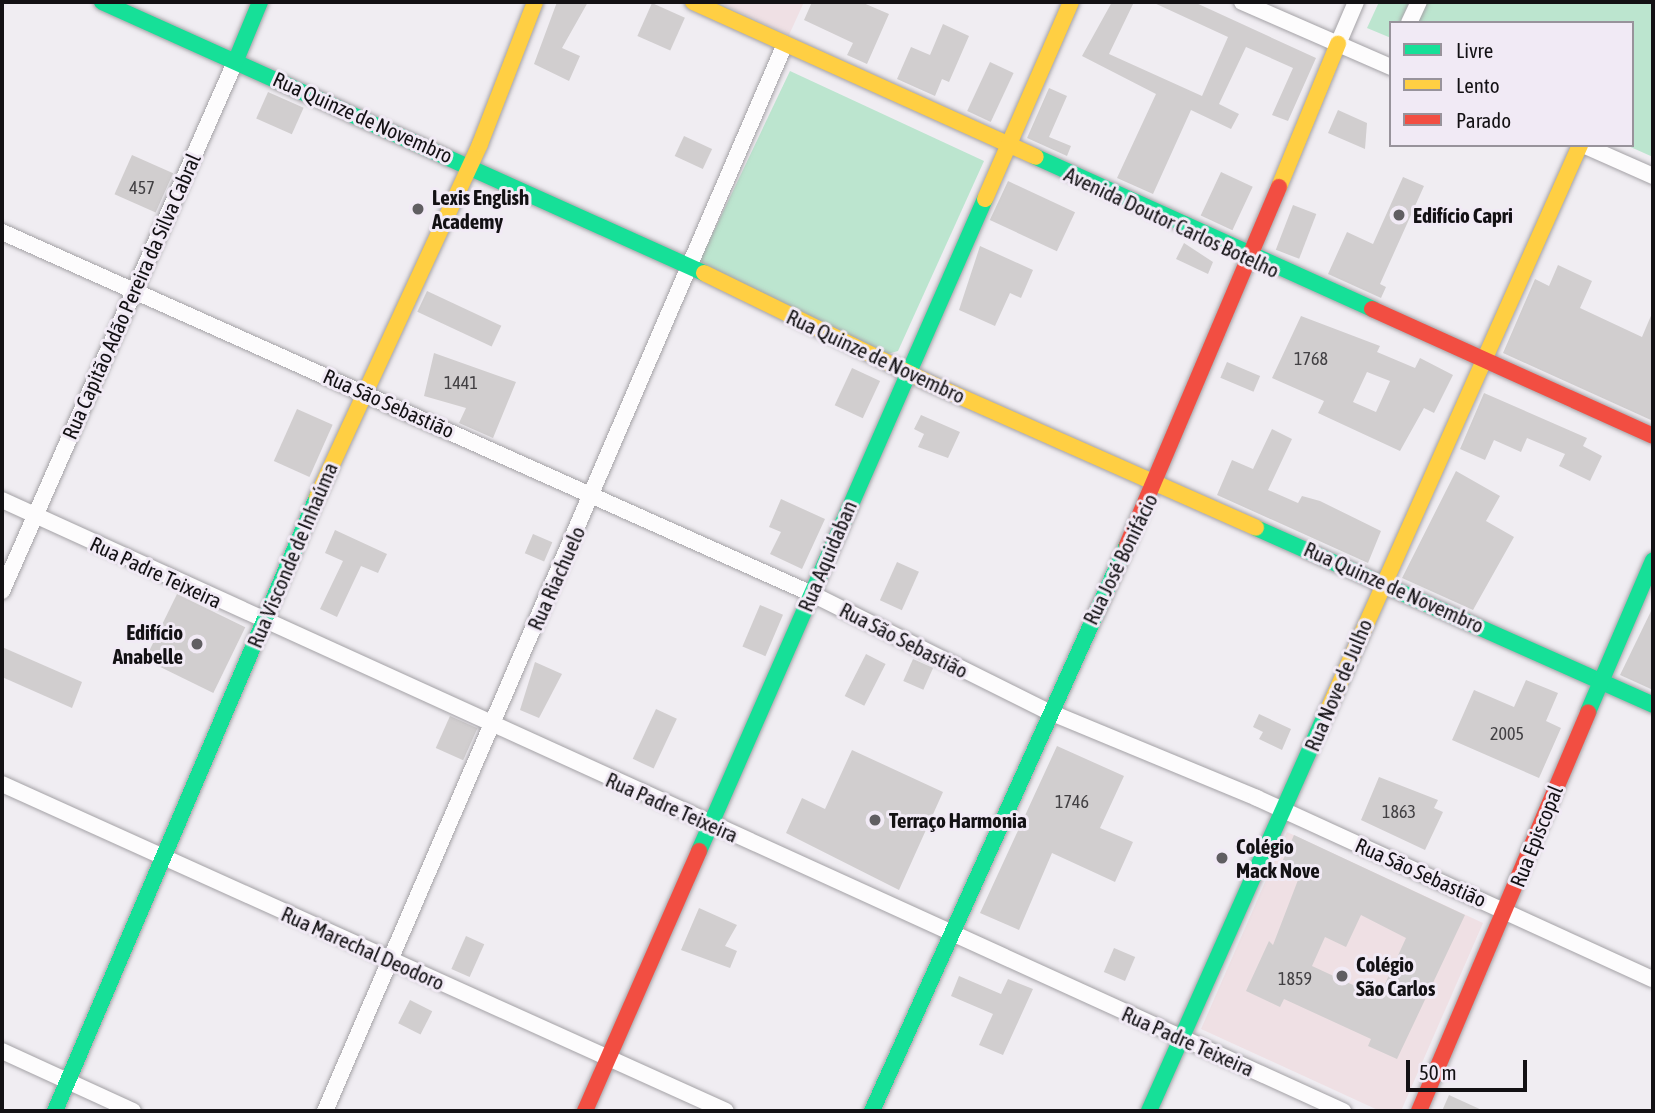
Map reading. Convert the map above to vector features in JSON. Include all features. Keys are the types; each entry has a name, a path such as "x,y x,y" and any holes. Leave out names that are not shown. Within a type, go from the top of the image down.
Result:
{"main road":[{"name":"Rua Quinze de Novembro","path":"103,2 690,266 904,372 1601,679 1653,705"},
{"name":"Rua Capitão Adão Pereira da Silva Cabral","path":"236,61 260,2"},
{"name":"Rua Visconde de Inhaúma","path":"55,1111 363,391 470,165 535,2"},
{"name":"Avenida Doutor Carlos Botelho","path":"693,2 1480,363 1653,436"},
{"name":"Rua Aquidaban","path":"585,1111 812,594 904,372 1071,2"},
{"name":"Rua José Bonifácio","path":"872,1111 956,936 1047,711 1157,483 1253,260 1338,44"},
{"name":"Rua Nove de Julho","path":"1150,1111 1382,582 1581,147"},
{"name":"Rua Episcopal","path":"1419,1111 1653,560"}],"street":[{"path":"1242,2 1389,66"},
{"name":"Rua José Bonifácio","path":"1338,44 1356,2"},
{"path":"1410,21 1419,2"},
{"name":"Rua Riachuelo","path":"325,1111 489,726 593,496 785,44"},
{"name":"Rua Capitão Adão Pereira da Silva Cabral","path":"2,591 236,61"},
{"path":"1587,147 1653,176"},
{"name":"Rua São Sebastião","path":"2,232 363,391 812,594 1047,711 1284,810 1653,979"},
{"name":"Rua Padre Teixeira","path":"2,500 489,726 1343,1111"},
{"name":"Rua Marechal Deodoro","path":"2,784 726,1111"},
{"path":"2,1051 133,1111"}],"shaded area":[{"path":"718,2 804,2 789,35"},
{"name":"Colégio São Carlos","path":"1287,832 1483,923 1401,1111 1380,1111 1201,1029"}],"green space":[{"path":"1379,2 1409,2 1401,21 1389,21 1389,37 1367,28"},
{"path":"1427,2 1653,2 1653,157 1630,147 1634,147 1634,21 1418,21"},
{"path":"790,71 984,161 898,351 884,355 703,268 701,258"}],"building":[{"path":"557,2 588,2 562,48 580,56 569,81 534,64"},
{"path":"812,2 861,2 889,14 867,64 847,55 853,43 804,20"},
{"path":"1112,2 1134,2 1109,54 1202,96 1228,37 1152,2 1194,2 1316,58 1288,121 1272,115 1293,68 1246,47 1219,104 1239,114 1231,129 1191,110 1153,194 1117,178 1156,94 1082,56"},
{"path":"652,3 685,18 670,51 637,36"},
{"path":"943,24 969,36 949,82 942,79 935,96 897,79 911,47 930,55"},
{"path":"990,62 1014,73 991,122 967,111"},
{"path":"1049,88 1067,96 1049,137 1071,146 1067,156 1027,138"},
{"path":"268,92 304,108 292,134 256,118"},
{"path":"1338,110 1367,123 1365,149 1328,133"},
{"path":"684,136 712,149 703,169 675,156"},
{"path":"132,155 173,173 156,213 115,194"},
{"path":"1221,172 1253,187 1232,230 1201,216"},
{"name":"Edifício Capri","path":"1403,177 1424,186 1380,284 1386,287 1381,298 1328,274 1347,232 1373,244"},
{"path":"1008,181 1075,212 1057,251 990,220"},
{"path":"1293,205 1316,214 1299,259 1276,250"},
{"path":"1184,243 1213,262 1208,274 1176,259"},
{"path":"980,246 1033,270 1021,298 1010,293 995,326 959,310"},
{"path":"1558,265 1592,281 1580,308 1642,337 1653,311 1653,421 1503,353 1535,279 1549,286"},
{"path":"427,291 501,326 492,346 417,312"},
{"path":"1301,316 1380,346 1377,352 1415,368 1420,358 1453,375 1434,413 1424,408 1400,451 1318,413 1324,401 1272,378","holes":["1367,372 1390,381 1376,412 1353,402"]},
{"path":"434,353 516,382 493,438 459,423 466,408 424,396"},
{"path":"1227,362 1260,376 1253,392 1220,378"},
{"path":"852,368 880,381 863,418 835,405"},
{"path":"1484,393 1587,438 1583,446 1602,456 1590,481 1559,466 1565,454 1527,438 1521,452 1494,440 1485,460 1460,449"},
{"path":"297,409 333,425 309,477 274,461"},
{"path":"921,415 960,432 948,458 918,447 924,434 914,429"},
{"path":"1272,429 1292,439 1268,490 1298,503 1302,496 1320,501 1381,531 1368,563 1217,495 1232,460 1253,469"},
{"path":"1456,471 1500,496 1486,521 1514,537 1473,610 1402,578"},
{"path":"781,499 825,519 802,569 770,554 781,532 769,527"},
{"path":"335,530 387,554 378,573 361,566 337,617 320,609 343,561 325,553"},
{"path":"533,534 552,542 544,562 525,553"},
{"path":"897,562 919,572 902,610 880,600"},
{"name":"Edifício Anabelle","path":"177,594 245,627 213,693 145,660"},
{"path":"760,605 783,615 765,656 742,646"},
{"path":"1653,607 1653,690 1620,675"},
{"path":"2,647 82,682 72,708 2,677"},
{"path":"866,654 886,664 864,706 845,696"},
{"path":"913,659 933,668 923,690 903,681"},
{"path":"535,662 562,674 539,718 520,710"},
{"path":"1526,680 1558,693 1546,721 1561,728 1539,778 1452,740 1474,690 1514,707"},
{"path":"656,709 677,719 654,769 633,759"},
{"path":"1259,714 1291,729 1282,750 1259,739 1263,732 1253,727"},
{"path":"450,716 477,728 463,760 436,748"},
{"path":"1057,746 1124,776 1100,828 1133,842 1115,882 1052,853 1019,930 980,913"},
{"name":"Terraço Harmonia","path":"852,750 943,792 899,890 786,833 802,798 825,809"},
{"path":"1379,777 1438,800 1434,808 1443,812 1425,850 1361,820"},
{"path":"1294,835 1465,915 1397,1059 1368,1046 1371,1039 1284,999 1280,1007 1246,991 1269,941 1273,945 1298,880 1278,871","holes":["1361,915 1406,938 1379,997 1312,966 1325,937 1346,947"]},
{"path":"699,908 737,925 725,946 737,951 730,968 681,950"},
{"path":"466,936 484,944 470,977 451,969"},
{"path":"1114,948 1135,957 1125,981 1104,972"},
{"path":"959,976 1001,994 1008,979 1033,989 1003,1055 979,1045 993,1014 951,996"},
{"path":"410,1000 432,1011 420,1035 398,1023"},
{"path":"1449,1095 1484,1111 1442,1111"}],"traffic: fast":[{"path":"102,2 704,273"},
{"path":"236,60 260,2"},
{"path":"1036,157 1372,309"},
{"path":"699,851 985,199"},
{"path":"55,1111 317,497"},
{"path":"1256,528 1653,705"},
{"path":"872,1111 1127,545"},
{"path":"1588,712 1653,560"},
{"path":"1149,1111 1327,712"}],"traffic: slow":[{"path":"317,497 480,144 535,2"},
{"path":"693,2 1036,157"},
{"path":"985,199 1071,2"},
{"path":"1279,187 1338,44"},
{"path":"1327,712 1579,147"},
{"path":"704,273 925,381 1256,528"}],"traffic: jam":[{"path":"1127,545 1279,187"},
{"path":"1372,309 1653,436"},
{"path":"1419,1111 1588,712"},
{"path":"585,1111 699,851"}],"place":[{"name":"Lexis English Academy","path":"418,209"},
{"name":"Edifício Capri","path":"1399,215"},
{"name":"Edifício Anabelle","path":"197,644"},
{"name":"Terraço Harmonia","path":"875,820"},
{"name":"Colégio Mack Nove","path":"1222,858"},
{"name":"Colégio São Carlos","path":"1342,976"}]}
